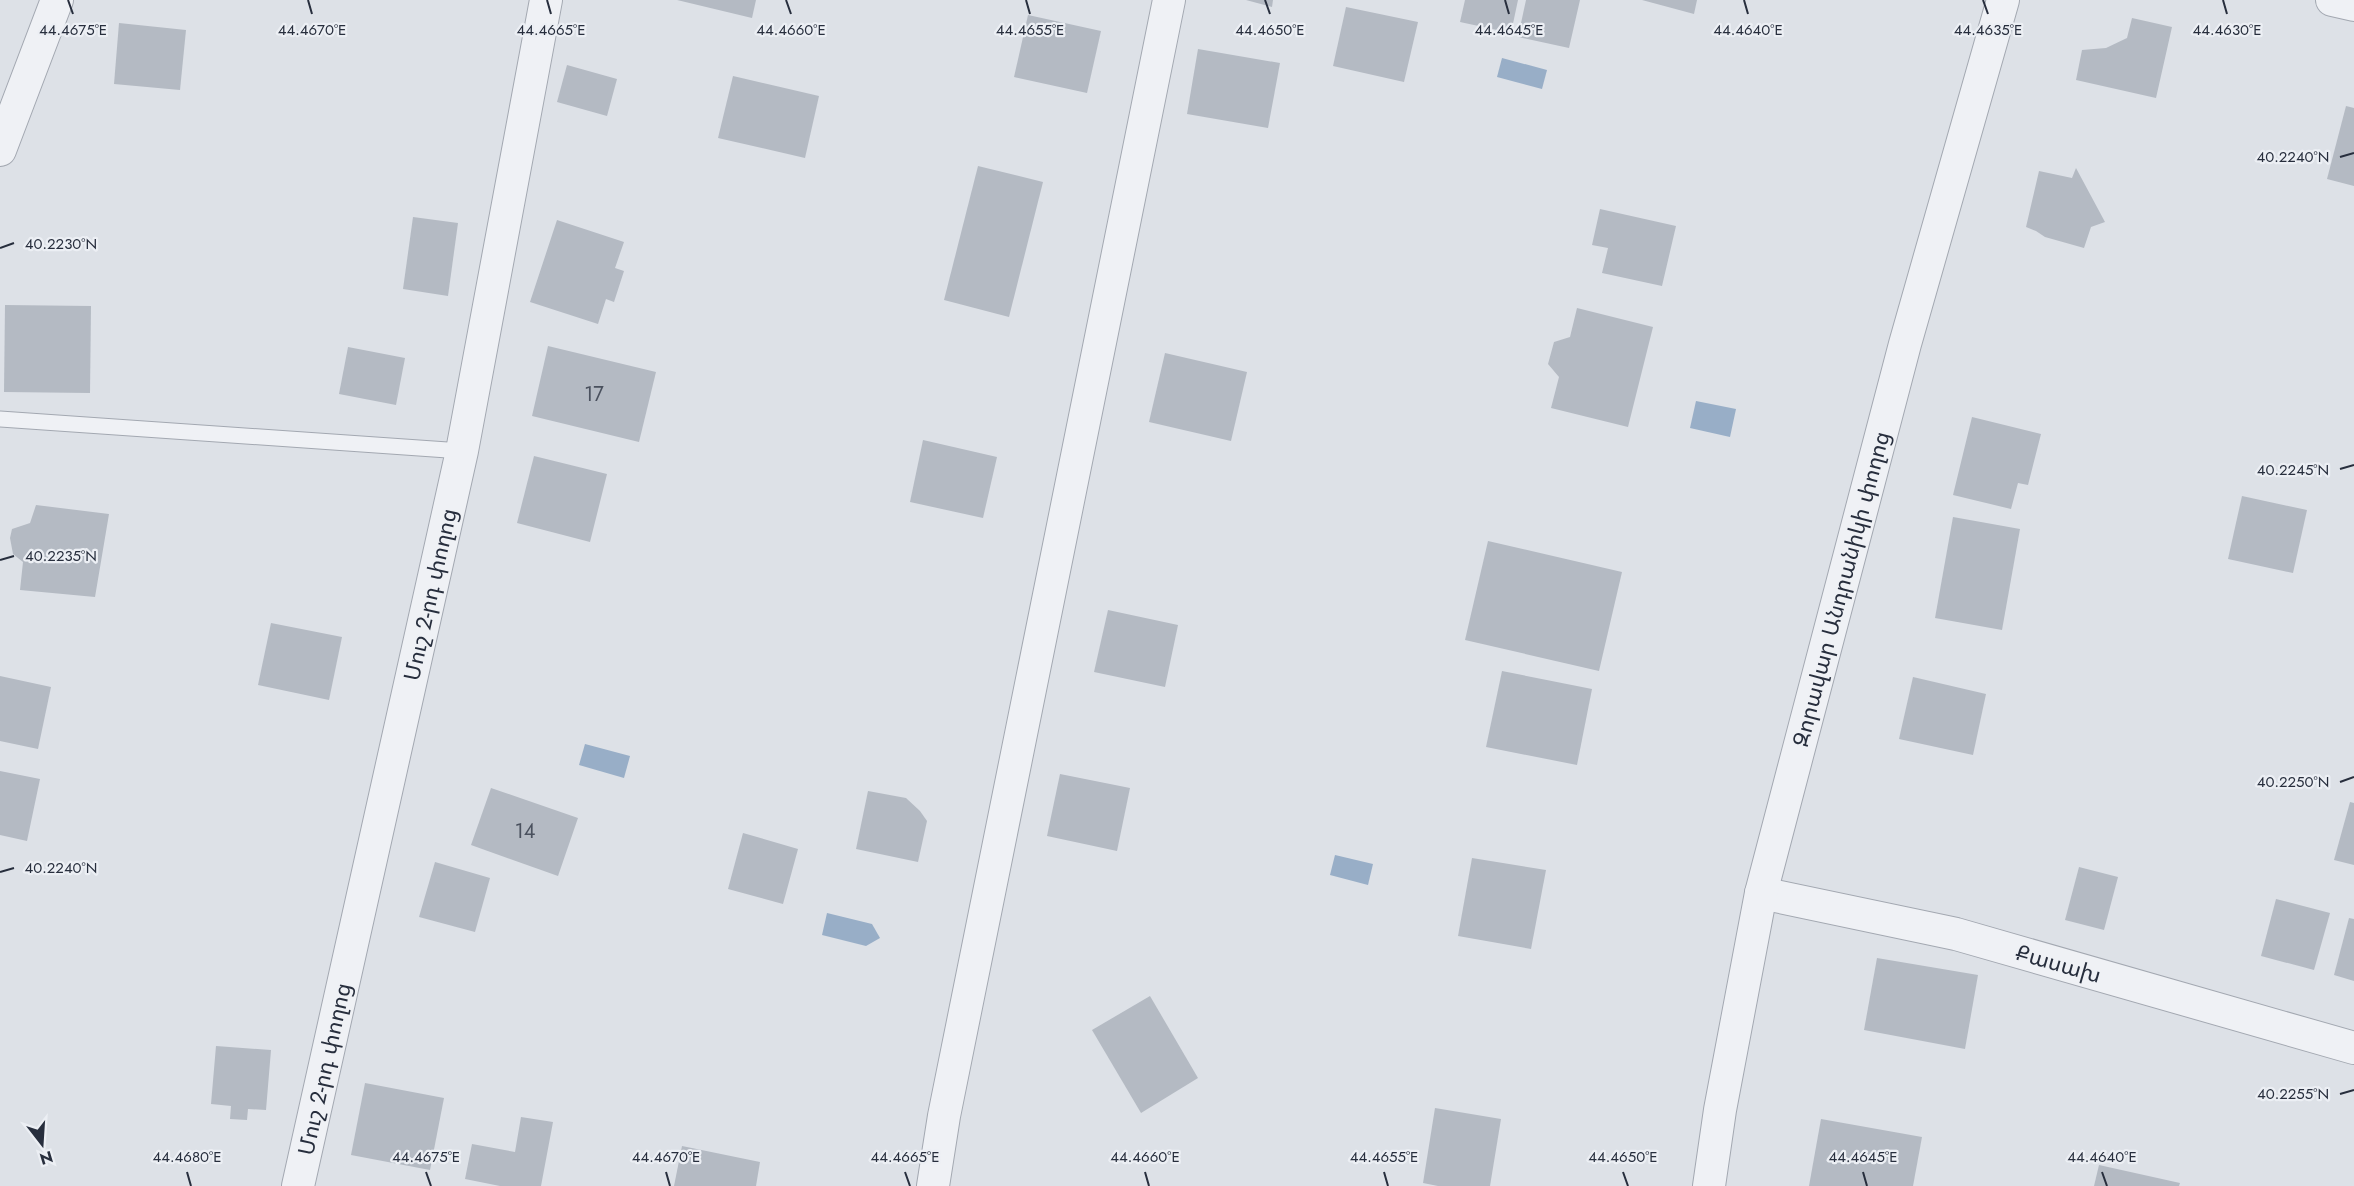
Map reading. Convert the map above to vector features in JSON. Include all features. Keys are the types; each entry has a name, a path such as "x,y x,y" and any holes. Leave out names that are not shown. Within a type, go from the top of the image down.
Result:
{"street":[{"path":"0,150 57,0"},
{"name":"Մուշ 2-րդ փողոց","path":"298,1186 462,452 546,0"},
{"path":"933,1186 944,1116 1169,0"},
{"name":"Զորավար Անդրանիկի փողոց","path":"1708,1186 1761,893 1905,344 2003,0"},
{"path":"2332,0 2354,5"},
{"name":"Քասախ","path":"1761,893 1956,934 2354,1048"}],"lane":[{"path":"0,418 462,452"}],"water":[{"path":"1502,58 1547,70 1542,89 1497,77"},
{"path":"1696,401 1736,409 1730,437 1690,428"},
{"path":"585,744 630,756 624,778 579,765"},
{"path":"1335,855 1373,864 1368,885 1330,875"},
{"path":"827,913 872,924 880,938 866,946 822,935"}],"building":[{"path":"677,0 756,0 752,18"},
{"path":"1246,0 1273,0 1272,7"},
{"path":"1465,0 1518,0 1511,33 1460,22"},
{"path":"1526,0 1580,0 1569,48 1518,37"},
{"path":"1642,0 1697,0 1694,14"},
{"path":"1346,7 1418,22 1404,82 1333,66"},
{"path":"1028,15 1101,31 1087,93 1014,77"},
{"path":"2132,18 2172,27 2156,98 2076,80 2082,50 2106,48 2127,38"},
{"path":"119,23 186,30 180,90 114,84"},
{"path":"1198,49 1280,63 1268,128 1187,114"},
{"path":"567,65 617,79 607,116 557,102"},
{"path":"733,76 819,96 805,158 718,138"},
{"path":"2346,106 2354,108 2354,186 2327,179"},
{"path":"978,166 1043,182 1009,317 944,300"},
{"path":"2076,168 2105,222 2091,227 2084,248 2045,237 2026,227 2039,171 2072,178"},
{"path":"1600,209 1676,226 1662,286 1602,273 1608,248 1592,245"},
{"path":"413,217 458,223 448,296 403,289"},
{"path":"557,220 624,242 615,268 624,271 614,302 606,299 598,324 530,302"},
{"path":"5,305 91,306 90,393 4,392"},
{"path":"1577,308 1653,327 1628,427 1551,408 1559,377 1548,364 1554,342 1570,337"},
{"path":"548,346 656,372 639,442 532,416"},
{"path":"348,347 405,358 396,405 339,394"},
{"path":"1165,353 1247,372 1231,441 1149,422"},
{"path":"1972,417 2041,434 2028,485 2018,483 2011,509 1953,495"},
{"path":"923,440 997,457 983,518 910,502"},
{"path":"534,456 607,474 590,542 517,523"},
{"path":"2242,496 2307,510 2293,573 2228,559"},
{"path":"36,505 109,514 95,597 20,590 23,562 13,554 10,538 12,529 30,523"},
{"path":"1953,517 2020,529 2002,630 1935,618"},
{"path":"1488,541 1622,572 1599,671 1465,640"},
{"path":"1108,610 1178,625 1165,687 1094,672"},
{"path":"271,623 342,637 329,700 258,685"},
{"path":"1502,671 1592,689 1577,765 1486,747"},
{"path":"0,676 51,687 38,749 0,741"},
{"path":"1913,677 1986,694 1973,755 1899,739"},
{"path":"0,771 40,779 27,841 0,835"},
{"path":"1060,774 1130,788 1117,851 1047,836"},
{"path":"491,788 578,818 558,876 471,845"},
{"path":"868,791 906,798 920,811 927,821 918,862 856,849"},
{"path":"2350,802 2354,803 2354,865 2334,860"},
{"path":"743,833 798,849 783,904 728,889"},
{"path":"1472,858 1546,870 1531,949 1458,936"},
{"path":"435,862 490,878 475,932 419,917"},
{"path":"2079,867 2118,877 2104,930 2065,920"},
{"path":"2276,899 2330,913 2314,970 2261,956"},
{"path":"2349,918 2354,919 2354,981 2334,975"},
{"path":"1877,958 1978,975 1965,1049 1864,1030"},
{"path":"1150,996 1198,1078 1141,1113 1092,1030"},
{"path":"216,1046 271,1050 266,1110 248,1109 247,1120 230,1119 231,1106 211,1104"},
{"path":"365,1083 444,1098 430,1170 351,1155"},
{"path":"1435,1108 1501,1119 1490,1186 1438,1186 1423,1183"},
{"path":"521,1117 553,1122 541,1186 500,1186 465,1179 472,1144 515,1152"},
{"path":"1821,1119 1922,1137 1913,1186 1809,1186"},
{"path":"682,1146 760,1162 756,1186 674,1186"},
{"path":"2099,1165 2180,1183 2179,1186 2094,1186"}]}
